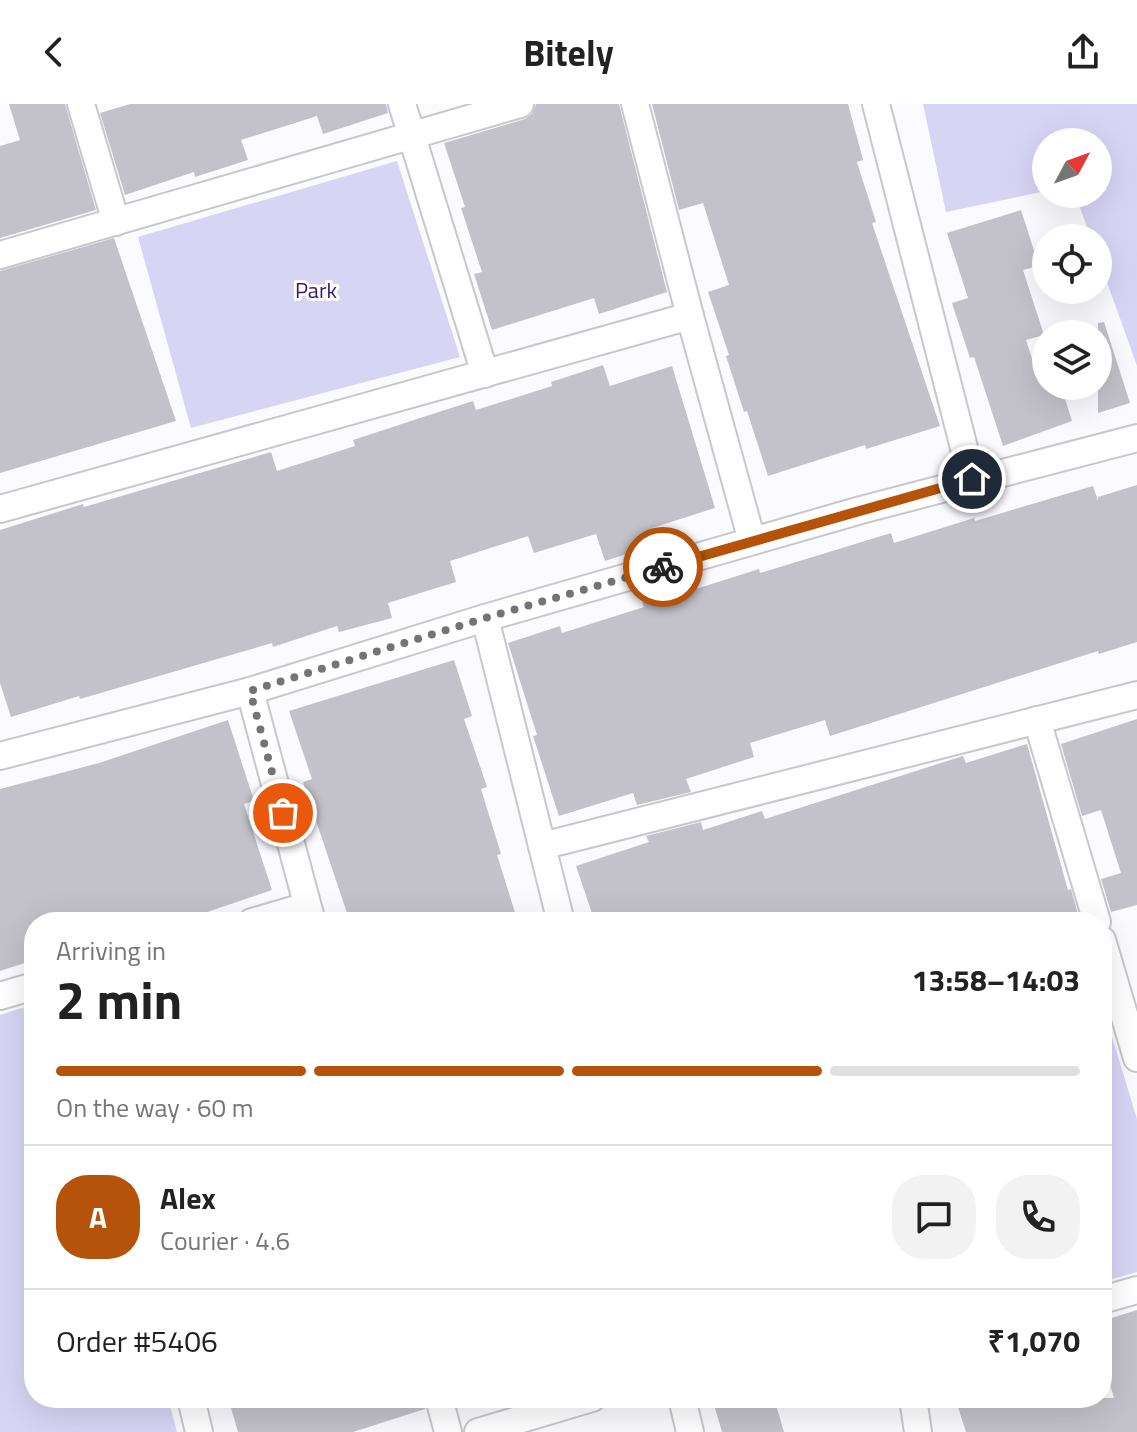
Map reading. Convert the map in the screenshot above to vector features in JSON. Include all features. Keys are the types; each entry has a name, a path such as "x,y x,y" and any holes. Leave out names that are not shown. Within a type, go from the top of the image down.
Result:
{"street":[{"path":"81,104 116,222"},
{"path":"402,104 485,374"},
{"path":"0,255 520,104"},
{"path":"635,104 752,541"},
{"path":"876,104 972,479"},
{"path":"0,509 690,316"},
{"path":"0,756 250,691 485,618 972,479 1137,438"},
{"path":"485,618 558,912"},
{"path":"250,691 308,912"},
{"path":"542,846 1137,695"},
{"path":"1037,720 1094,912"},
{"path":"1112,974 1137,1058"},
{"path":"0,996 24,989"},
{"path":"1112,1297 1137,1290"},
{"path":"193,1408 199,1432"},
{"path":"442,1408 448,1432"},
{"path":"478,1432 558,1408"},
{"path":"684,1408 690,1432"},
{"path":"914,1408 918,1432"}],"green space":[{"path":"923,104 1137,104 1137,366 1112,296 1112,224 1086,224 1080,208 1112,208 1112,128 1032,128 1032,194 946,212"},
{"name":"Park","path":"397,161 460,357 191,428 138,237"},
{"path":"24,1007 24,1408 171,1408 177,1432 0,1432 0,1015"},
{"path":"1112,1037 1137,1119 1137,1272 1112,1279"}],"building":[{"path":"9,104 65,104 96,210 0,238 0,146 20,140"},
{"path":"130,104 386,104 388,113 323,134 317,116 241,140 248,160 195,177 194,172 125,195 100,113"},
{"path":"536,104 619,104 667,292 599,314 594,298 492,330 474,274 482,272 444,143 525,119 532,114"},
{"path":"652,104 848,104 863,160 857,162 876,222 872,223 940,426 866,449 865,445 768,476 747,411 744,412 708,292 729,285 703,203 679,210"},
{"path":"1021,210 1032,244 1032,268 1023,270 1039,320 1032,320 1032,338 1026,340 1032,358 1032,400 1065,400 1072,421 1003,446 974,357 970,358 952,303 968,298 947,233"},
{"path":"114,238 176,421 0,473 0,271"},
{"path":"1112,347 1130,403 1098,413 1098,400 1112,400"},
{"path":"603,365 610,386 672,366 715,508 652,528 657,544 605,561 596,534 534,553 528,536 450,561 456,582 388,603 392,618 339,632 337,626 273,647 272,643 11,717 0,683 0,530 271,452 277,471 355,446 353,440 420,418 473,401 476,410 552,386 551,382"},
{"path":"1137,485 1137,642 1099,654 1098,651 830,736 825,720 750,743 754,757 686,779 691,792 637,805 633,793 559,816 508,643 560,626 562,633 644,607 642,602 695,585 696,589 759,569 760,573 891,533 894,543 1093,486 1098,501 1098,497"},
{"path":"454,660 472,716 464,719 487,787 481,789 515,912 347,912 303,782 312,779 289,711"},
{"path":"1137,719 1137,905 1111,912 1101,879 1121,873 1101,810 1082,816 1061,744"},
{"path":"228,720 254,801 244,804 272,890 207,912 24,912 24,963 0,971 0,789 99,763"},
{"path":"1027,744 1068,890 1071,889 1077,912 592,912 576,866 649,842 646,836 701,822 703,830 762,811 765,819 963,756 966,763"},
{"path":"1137,1310 1137,1432 966,1432 958,1408 1112,1408 1112,1318"},
{"path":"231,1408 425,1409 353,1432 238,1432"},
{"path":"715,1408 777,1408 784,1432 722,1432"}],"way so far":[{"path":"283,813 250,691 663,567"}],"route":[{"path":"663,567 972,479"}]}
